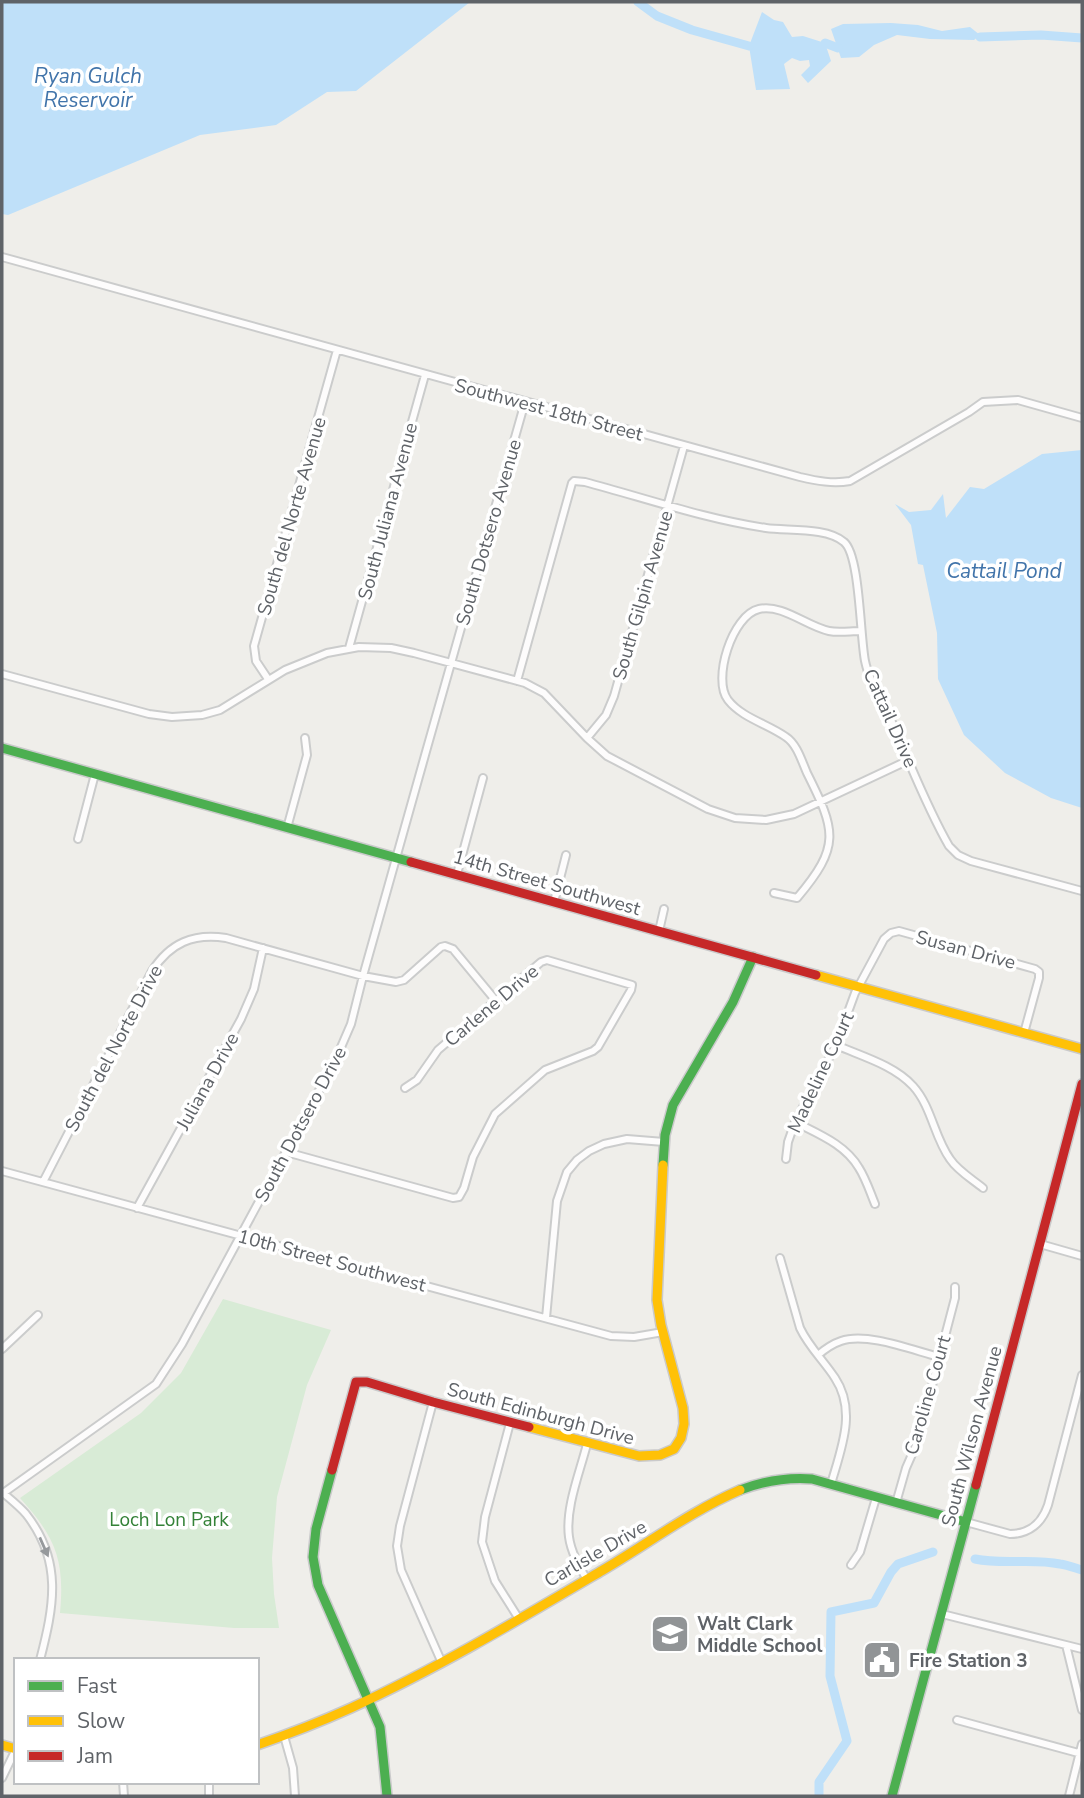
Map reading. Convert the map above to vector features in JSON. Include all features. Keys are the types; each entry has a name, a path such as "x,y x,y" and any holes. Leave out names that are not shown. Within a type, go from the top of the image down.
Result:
{"street":[{"name":"Southwest 18th Street","path":"2,257 684,446 800,477 836,483 850,481 983,402 1018,400 1082,418"},
{"name":"South del Norte Avenue","path":"268,680 256,661 254,646 337,350"},
{"name":"South Juliana Avenue","path":"349,648 425,375"},
{"name":"South Dotsero Avenue","path":"450,663 525,402"},
{"name":"South Gilpin Avenue","path":"587,737 609,709 684,446"},
{"path":"517,681 572,483 576,480 585,482 667,505"},
{"name":"Cattail Drive","path":"667,505 752,526 823,533 845,542 850,548 855,565 867,668 945,839 958,855 971,861 1082,891"},
{"path":"774,893 797,898 811,882 829,847 829,824 821,800 790,740 738,710 726,699 722,672 735,629 755,610 775,609 829,631 861,631"},
{"path":"2,674 149,714 172,717 202,715 220,710 306,660 349,648 391,648 517,681 544,693 587,737 620,763 708,809 727,816 757,821 794,814 909,761"},
{"name":"South Dotsero Drive","path":"2,1493 156,1384 182,1344 241,1236 335,1061 351,1024 450,663"},
{"path":"287,828 307,755 305,738"},
{"name":"14th Street Southwest","path":"2,748 1082,1049"},
{"path":"78,839 95,774"},
{"path":"457,874 483,778"},
{"path":"554,902 566,855"},
{"path":"659,931 664,909"},
{"name":"Susan Drive","path":"859,987 884,939 895,931 1031,967 1039,972 1039,978 1024,1034"},
{"name":"South del Norte Drive","path":"43,1182 157,962 165,953 184,941 204,936 226,938 363,976 399,982 445,946 453,949 496,1001"},
{"name":"Juliana Drive","path":"137,1208 241,1019 254,989 263,948"},
{"name":"South Edinburgh Drive","path":"387,1796 380,1727 318,1586 313,1557 316,1528 354,1386 356,1382 367,1382 639,1456 652,1458 667,1454 676,1447 683,1431 684,1411 663,1332 657,1291 664,1142 669,1115 744,983 753,957"},
{"name":"Carlene Drive","path":"286,1152 453,1198 461,1196 473,1157 495,1114 545,1070 593,1051 632,985 544,961 438,1050 417,1080 405,1088"},
{"name":"Madeline Court","path":"786,1159 795,1122 836,1045 859,987"},
{"path":"836,1045 889,1068 912,1084 923,1101 948,1158 983,1188"},
{"name":"South Wilson Avenue","path":"892,1796 1082,1084"},
{"path":"795,1122 848,1153 860,1169 875,1205"},
{"path":"547,1318 557,1201 567,1172 577,1160 604,1143 627,1139 664,1142"},
{"name":"10th Street Southwest","path":"2,1171 611,1336 663,1332"},
{"path":"1040,1244 1082,1256"},
{"path":"780,1258 800,1328 836,1378 846,1404 845,1433 831,1484"},
{"name":"Caroline Court","path":"896,1503 906,1468 917,1443 955,1298 955,1287"},
{"path":"2,1349 38,1315"},
{"path":"818,1355 842,1340 863,1338 939,1357"},
{"path":"966,1522 1010,1534 1017,1534 1040,1522 1048,1505 1082,1374"},
{"path":"433,1402 397,1546 401,1570 442,1664"},
{"path":"510,1423 485,1517 482,1542 495,1581 519,1619"},
{"path":"586,1578 571,1546 569,1518 587,1444"},
{"name":"Carlisle Drive","path":"259,1744 369,1699 442,1664 712,1503 758,1483 792,1478 831,1484 966,1522"},
{"path":"2,1493 26,1514 44,1544 51,1567 52,1602 41,1658"},
{"path":"851,1565 860,1552 876,1498"},
{"path":"942,1614 1082,1649"},
{"path":"1067,1646 1082,1710"},
{"path":"957,1720 1081,1754"},
{"path":"284,1736 293,1768 295,1796"},
{"path":"1069,1796 1082,1744"},
{"path":"2,1778 14,1753"}],"green space":[{"name":"Loch Lon Park","path":"223,1299 331,1330 307,1385 277,1497 272,1558 279,1628 234,1628 60,1613 61,1578 55,1550 42,1525 20,1498 141,1413 181,1373"}],"water":[{"name":"Ryan Gulch Reservoir","path":"2,2 470,2 356,91 327,92 276,125 200,135 8,215 2,214"},
{"path":"762,12 783,22 792,37 803,36 825,43 831,61 808,83 801,75 810,66 809,60 792,58 784,64 790,89 756,90 749,46"},
{"path":"843,24 918,25 942,31 970,27 980,35 974,40 897,35 874,45 859,57 841,58 831,29"},
{"name":"Cattail Pond","path":"1082,450 1082,808 1051,798 1005,773 964,735 938,679 937,633 923,565 918,564 911,525 895,504 909,512 931,510 943,494 946,518 970,487 984,489 1042,454"}],"waterway":[{"path":"638,2 657,16 692,30 749,46"},
{"path":"980,37 1041,35 1082,38"},
{"path":"825,43 838,48"},
{"path":"819,1796 819,1782 847,1741 830,1676 831,1612 874,1603 898,1564 933,1552"},
{"path":"975,1559 1049,1562 1082,1570"}],"traffic: fast":[{"path":"2,748 411,862"},
{"path":"663,1165 665,1135 673,1105 733,1002 753,957"},
{"path":"332,1470 316,1529 313,1557 318,1585 380,1727 387,1796"},
{"path":"740,1490 776,1480 812,1479 966,1522"},
{"path":"892,1796 976,1485"}],"traffic: slow":[{"path":"816,975 1082,1049"},
{"path":"529,1427 639,1456 660,1455 674,1449 681,1438 683,1408 657,1300 663,1165"},
{"path":"259,1744 304,1728 383,1693 541,1607 704,1508 740,1490"},
{"path":"2,1745 14,1748"}],"traffic: jam":[{"path":"411,862 816,975"},
{"path":"976,1485 1082,1084"},
{"path":"332,1470 356,1382 367,1382 529,1427"}],"place":[{"name":"Walt Clark Middle School","path":"670,1634"},
{"name":"Fire Station 3","path":"882,1660"}]}
